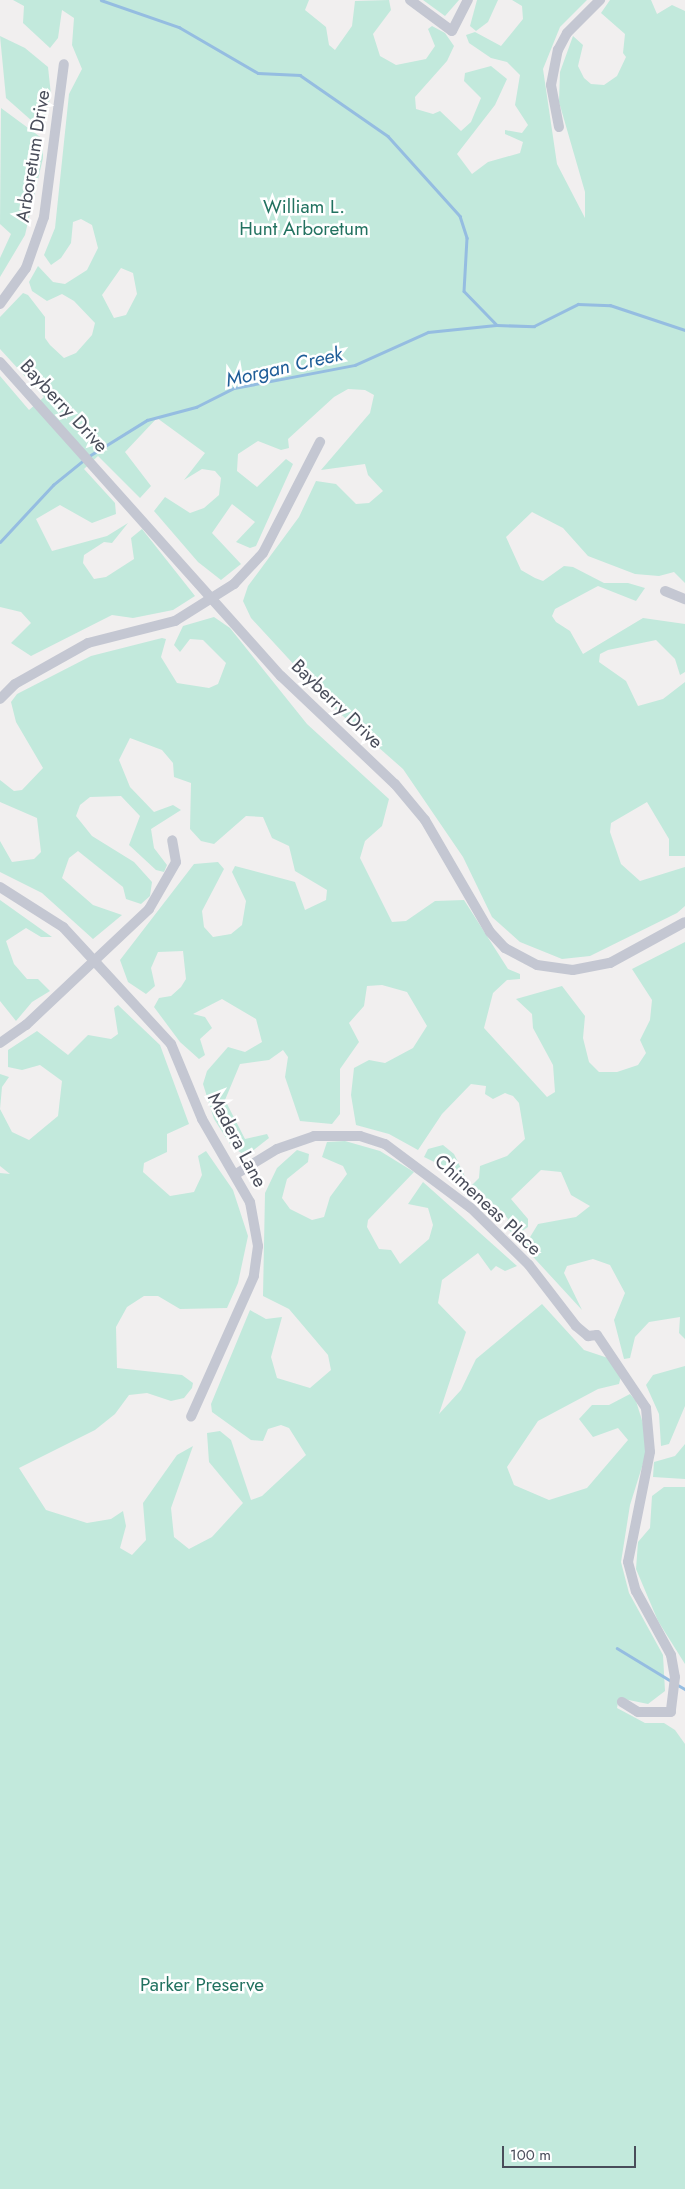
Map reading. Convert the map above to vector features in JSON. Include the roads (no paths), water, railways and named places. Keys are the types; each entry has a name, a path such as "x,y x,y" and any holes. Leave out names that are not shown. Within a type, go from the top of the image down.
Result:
{"street":[{"path":"410,0 452,31 468,0"},
{"path":"559,127 551,85 558,50 567,33 600,0"},
{"name":"Arboretum Drive","path":"0,304 26,268 44,218 64,64"},
{"name":"Bayberry Drive","path":"0,362 281,676 395,784 425,820 490,932 505,948 537,965 573,970 610,964 680,925"},
{"path":"0,698 15,684 88,643 175,621 214,599 263,553 320,442"},
{"path":"665,591 685,599"},
{"path":"0,1042 26,1025 162,892 176,862 172,840"},
{"name":"Madera Lane","path":"0,887 51,918 94,960 171,1044 202,1119 236,1174 255,1217 257,1260 249,1289 191,1417"},
{"name":"Chimeneas Place","path":"236,1174 277,1149 314,1136 360,1136 385,1144 471,1208 529,1265 576,1326 588,1336 597,1336 633,1385 650,1428 650,1452 628,1562 640,1599 671,1655 675,1677 671,1712 638,1712 622,1702"}],"waterway":[{"name":"Morgan Creek","path":"101,0 179,27 258,73 300,75 388,136 460,216 467,238 464,291 497,325 534,326 578,304 610,305 685,330"},
{"name":"Morgan Creek","path":"89,456 147,420 196,407 234,388 355,365 428,332 496,325"},
{"name":"Morgan Creek","path":"0,542 53,485 84,460"},
{"path":"617,1648 671,1681"},
{"path":"678,1685 685,1689"}],"park label":[{"name":"William L. Hunt Arboretum","path":"304,218"},
{"name":"Parker Preserve","path":"202,1985"}]}
